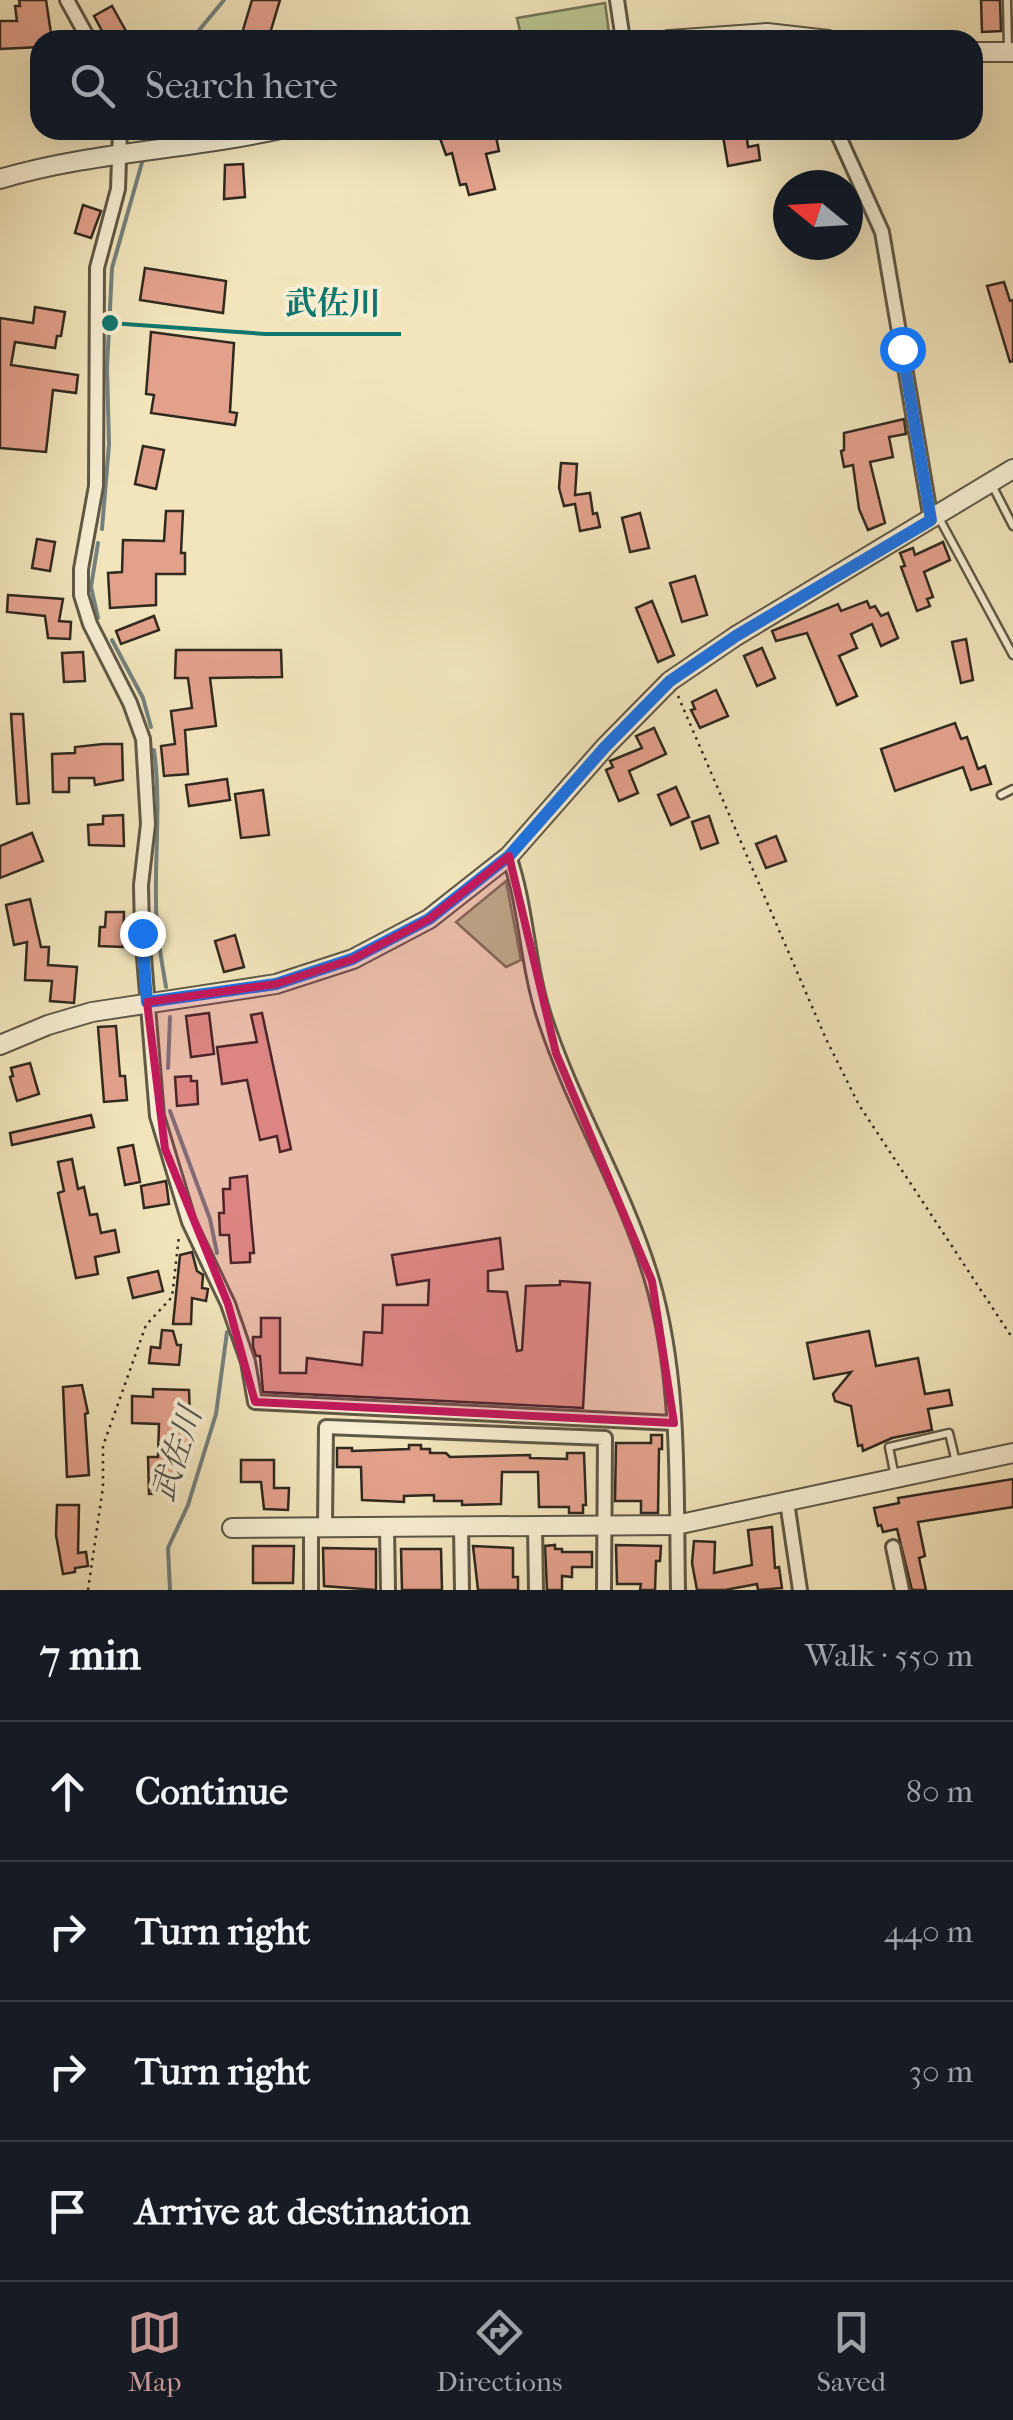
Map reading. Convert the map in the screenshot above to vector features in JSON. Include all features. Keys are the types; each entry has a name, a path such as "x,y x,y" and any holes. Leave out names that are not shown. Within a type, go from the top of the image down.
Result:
{"street":[{"path":"67,0 84,30"},
{"path":"617,0 622,30"},
{"path":"983,52 1010,52"},
{"path":"122,140 126,155 96,268 96,486 81,568 80,596 143,739 148,824 141,885 142,917 157,1116 189,1222 228,1304 248,1362 255,1402 674,1423"},
{"path":"0,179 70,161 218,140"},
{"path":"841,140 882,232 935,518"},
{"path":"0,1045 92,1012 276,984 352,959 429,919 509,856 605,747 670,681 736,636 1013,470"},
{"path":"509,856 519,884 534,982 550,1036 640,1244 652,1281 670,1368 678,1590"},
{"path":"311,1590 326,1428 605,1438 604,1590"},
{"path":"232,1528 676,1525 1013,1453"},
{"path":"787,1502 800,1590"},
{"path":"387,1526 388,1590"},
{"path":"535,1526 536,1590"},
{"path":"461,1527 462,1590"},
{"path":"893,1547 902,1590"}],"lane":[{"path":"1007,0 1010,52"},
{"path":"991,483 1013,526"},
{"path":"935,518 1013,656"},
{"path":"1001,795 1013,790"},
{"path":"895,1479 889,1447 950,1433 957,1465"}],"path":[{"path":"670,681 700,741 826,1039 859,1105 1013,1339"},
{"path":"88,1590 103,1487 103,1446 146,1325 172,1296 176,1240 189,1222"}],"highlighted area":[{"path":"509,856 556,1053 652,1281 674,1423 255,1402 228,1304 165,1149 147,1002 276,984 353,959 429,919"}],"green space":[{"path":"605,3 609,30 520,30 517,18"},
{"path":"506,881 521,960 506,967 456,922"}],"building":[{"path":"19,0 46,0 50,30 30,30 30,48 0,49 0,21 17,21 15,6 20,6"},
{"path":"252,0 280,0 271,30 243,30"},
{"path":"981,0 1000,0 1001,31 982,30"},
{"path":"112,6 125,30 102,30 94,16"},
{"path":"441,140 497,140 499,151 486,154 495,189 469,195 466,184 460,185 452,153 446,155"},
{"path":"724,140 747,140 748,147 758,145 760,160 728,166"},
{"path":"243,164 245,197 224,199 225,165"},
{"path":"83,205 101,211 91,238 75,233"},
{"path":"145,268 226,281 223,313 140,300"},
{"path":"1004,282 1010,301 1013,300 1010,362 987,286"},
{"path":"35,307 65,312 61,336 57,336 55,348 15,342 11,365 78,375 76,393 53,390 46,452 0,448 0,318 33,323"},
{"path":"151,332 234,343 230,412 237,413 235,425 151,413 154,395 146,394"},
{"path":"904,419 906,434 889,437 893,457 870,462 885,523 868,530 859,509 853,465 844,467 844,433"},
{"path":"143,446 164,450 156,489 135,484"},
{"path":"561,463 577,464 575,495 590,493 593,514 597,513 600,527 580,531 575,504 564,506 559,488"},
{"path":"166,511 183,511 181,553 185,553 185,574 156,574 156,605 110,608 108,573 122,572 123,540 164,541"},
{"path":"640,513 649,548 630,552 622,518"},
{"path":"37,539 55,542 50,571 32,568"},
{"path":"943,542 950,560 924,572 933,597 927,599 930,606 917,611 900,553 913,548 915,555"},
{"path":"695,576 707,615 682,622 670,583"},
{"path":"8,595 63,599 59,621 71,622 70,639 48,638 45,616 7,612"},
{"path":"652,601 674,655 658,662 636,608"},
{"path":"867,601 881,616 888,613 898,638 881,646 872,624 851,634 857,648 839,656 857,696 837,705 807,633 776,641 772,631 838,604 841,611"},
{"path":"154,616 159,630 121,644 116,631"},
{"path":"966,639 973,680 961,683 952,642"},
{"path":"762,648 775,678 757,686 744,656"},
{"path":"176,650 281,650 282,677 210,678 216,726 185,730 188,774 164,776 161,746 175,744 171,711 192,708 188,678 175,678"},
{"path":"83,652 85,681 64,682 62,653"},
{"path":"716,690 728,716 700,728 691,710 695,709 692,702"},
{"path":"11,714 23,714 29,803 17,804"},
{"path":"955,723 961,739 967,737 978,769 985,766 991,784 971,790 963,767 895,791 881,749"},
{"path":"654,728 666,754 629,771 638,793 619,801 606,770 613,767 610,761 642,748 636,736"},
{"path":"122,744 123,780 95,785 94,778 69,778 69,792 53,792 52,754 75,753 75,747"},
{"path":"227,779 230,800 189,806 186,785"},
{"path":"676,787 689,817 671,825 658,795"},
{"path":"263,790 269,835 241,838 235,794"},
{"path":"123,815 124,846 89,845 88,825 103,824 103,816"},
{"path":"709,816 718,843 701,849 692,822"},
{"path":"32,833 43,861 0,878 0,846"},
{"path":"776,836 786,861 766,868 756,844"},
{"path":"30,899 41,947 49,947 48,965 77,967 74,1003 50,1001 52,981 25,980 27,942 14,945 6,905"},
{"path":"106,912 124,912 123,947 99,946"},
{"path":"235,935 244,967 224,972 215,941"},
{"path":"209,1013 214,1054 191,1057 186,1016"},
{"path":"262,1013 291,1149 280,1152 277,1136 260,1140 247,1080 222,1084 217,1047 257,1042 251,1015"},
{"path":"116,1026 120,1076 125,1076 127,1100 104,1102 98,1027"},
{"path":"30,1063 39,1094 17,1101 11,1068"},
{"path":"191,1076 191,1081 197,1081 198,1104 177,1106 175,1077"},
{"path":"91,1115 94,1127 12,1145 10,1133"},
{"path":"133,1145 140,1182 125,1185 118,1148"},
{"path":"72,1159 78,1189 84,1187 90,1215 97,1214 101,1233 115,1230 119,1252 95,1257 98,1274 76,1278 58,1193 64,1191 58,1162"},
{"path":"247,1176 254,1253 250,1253 250,1262 231,1263 229,1235 220,1235 223,1189 230,1189 230,1178"},
{"path":"166,1181 169,1204 144,1208 141,1186"},
{"path":"500,1238 503,1269 488,1271 488,1291 507,1292 517,1351 522,1350 526,1286 560,1285 560,1281 590,1283 583,1408 263,1392 260,1356 256,1356 253,1347 253,1337 261,1337 261,1318 280,1318 280,1373 306,1373 307,1358 362,1365 364,1332 382,1333 383,1305 428,1305 429,1280 397,1285 392,1255"},
{"path":"192,1252 197,1271 203,1275 202,1288 208,1289 206,1301 192,1298 191,1324 173,1324 180,1255"},
{"path":"158,1271 163,1291 133,1298 128,1278"},
{"path":"162,1330 173,1331 177,1345 181,1345 179,1365 149,1363 151,1347 160,1348"},
{"path":"869,1331 876,1366 918,1358 925,1394 949,1390 952,1405 928,1409 932,1430 892,1438 863,1451 862,1445 858,1446 851,1406 835,1401 833,1394 851,1372 814,1379 807,1343"},
{"path":"82,1385 88,1413 85,1414 89,1475 67,1477 63,1387"},
{"path":"153,1389 189,1390 191,1449 174,1449 176,1493 149,1494 148,1457 158,1457 159,1424 132,1423 132,1396 153,1397"},
{"path":"651,1435 662,1435 658,1513 641,1513 641,1501 615,1501 616,1443 651,1443"},
{"path":"409,1445 421,1445 430,1453 446,1453 450,1457 530,1455 567,1459 567,1453 584,1453 586,1505 583,1513 569,1513 569,1507 539,1507 538,1472 502,1472 501,1504 462,1505 462,1501 434,1501 434,1495 404,1496 404,1502 362,1500 361,1467 337,1467 337,1448 409,1449"},
{"path":"241,1460 274,1460 274,1488 289,1488 288,1510 264,1509 261,1482 241,1482"},
{"path":"1013,1479 1013,1507 918,1522 925,1556 919,1558 926,1590 912,1590 897,1529 883,1532 874,1508 899,1503 898,1498"},
{"path":"57,1505 79,1505 78,1553 86,1552 88,1566 75,1568 75,1572 63,1574 56,1535"},
{"path":"772,1527 775,1568 779,1567 782,1588 758,1590 757,1584 697,1590 692,1563 694,1541 715,1542 714,1573 752,1565 748,1530"},
{"path":"555,1545 562,1552 592,1552 592,1567 572,1567 572,1577 562,1576 562,1590 547,1590 545,1546"},
{"path":"616,1545 661,1546 655,1590 640,1590 641,1584 617,1584"},
{"path":"253,1546 294,1546 293,1583 253,1583"},
{"path":"473,1546 513,1548 513,1577 518,1577 518,1590 478,1590"},
{"path":"323,1548 376,1549 376,1590 324,1586"},
{"path":"401,1549 441,1549 442,1590 402,1590"}],"waterway":[{"name":"武佐川","path":"199,30 224,0"},
{"name":"武佐川","path":"145,145 146,140"},
{"name":"武佐川","path":"102,529 109,444 107,368 112,268 143,159"},
{"name":"武佐川","path":"98,543 91,587 98,618"},
{"name":"武佐川","path":"112,640 143,698 151,727"},
{"name":"武佐川","path":"154,750 156,912 166,987"},
{"name":"武佐川","path":"168,1068 170,1017"},
{"name":"武佐川","path":"170,1111 210,1219 217,1253"},
{"name":"武佐川","path":"170,1590 168,1548 188,1505 216,1414 227,1332"}],"place":[{"name":"武佐川","path":"110,323"}],"route":[{"path":"142,933 147,1002 276,984 352,959 392,939 429,919 480,880 509,856 605,747 670,681 736,636 931,520 902,349"}]}
